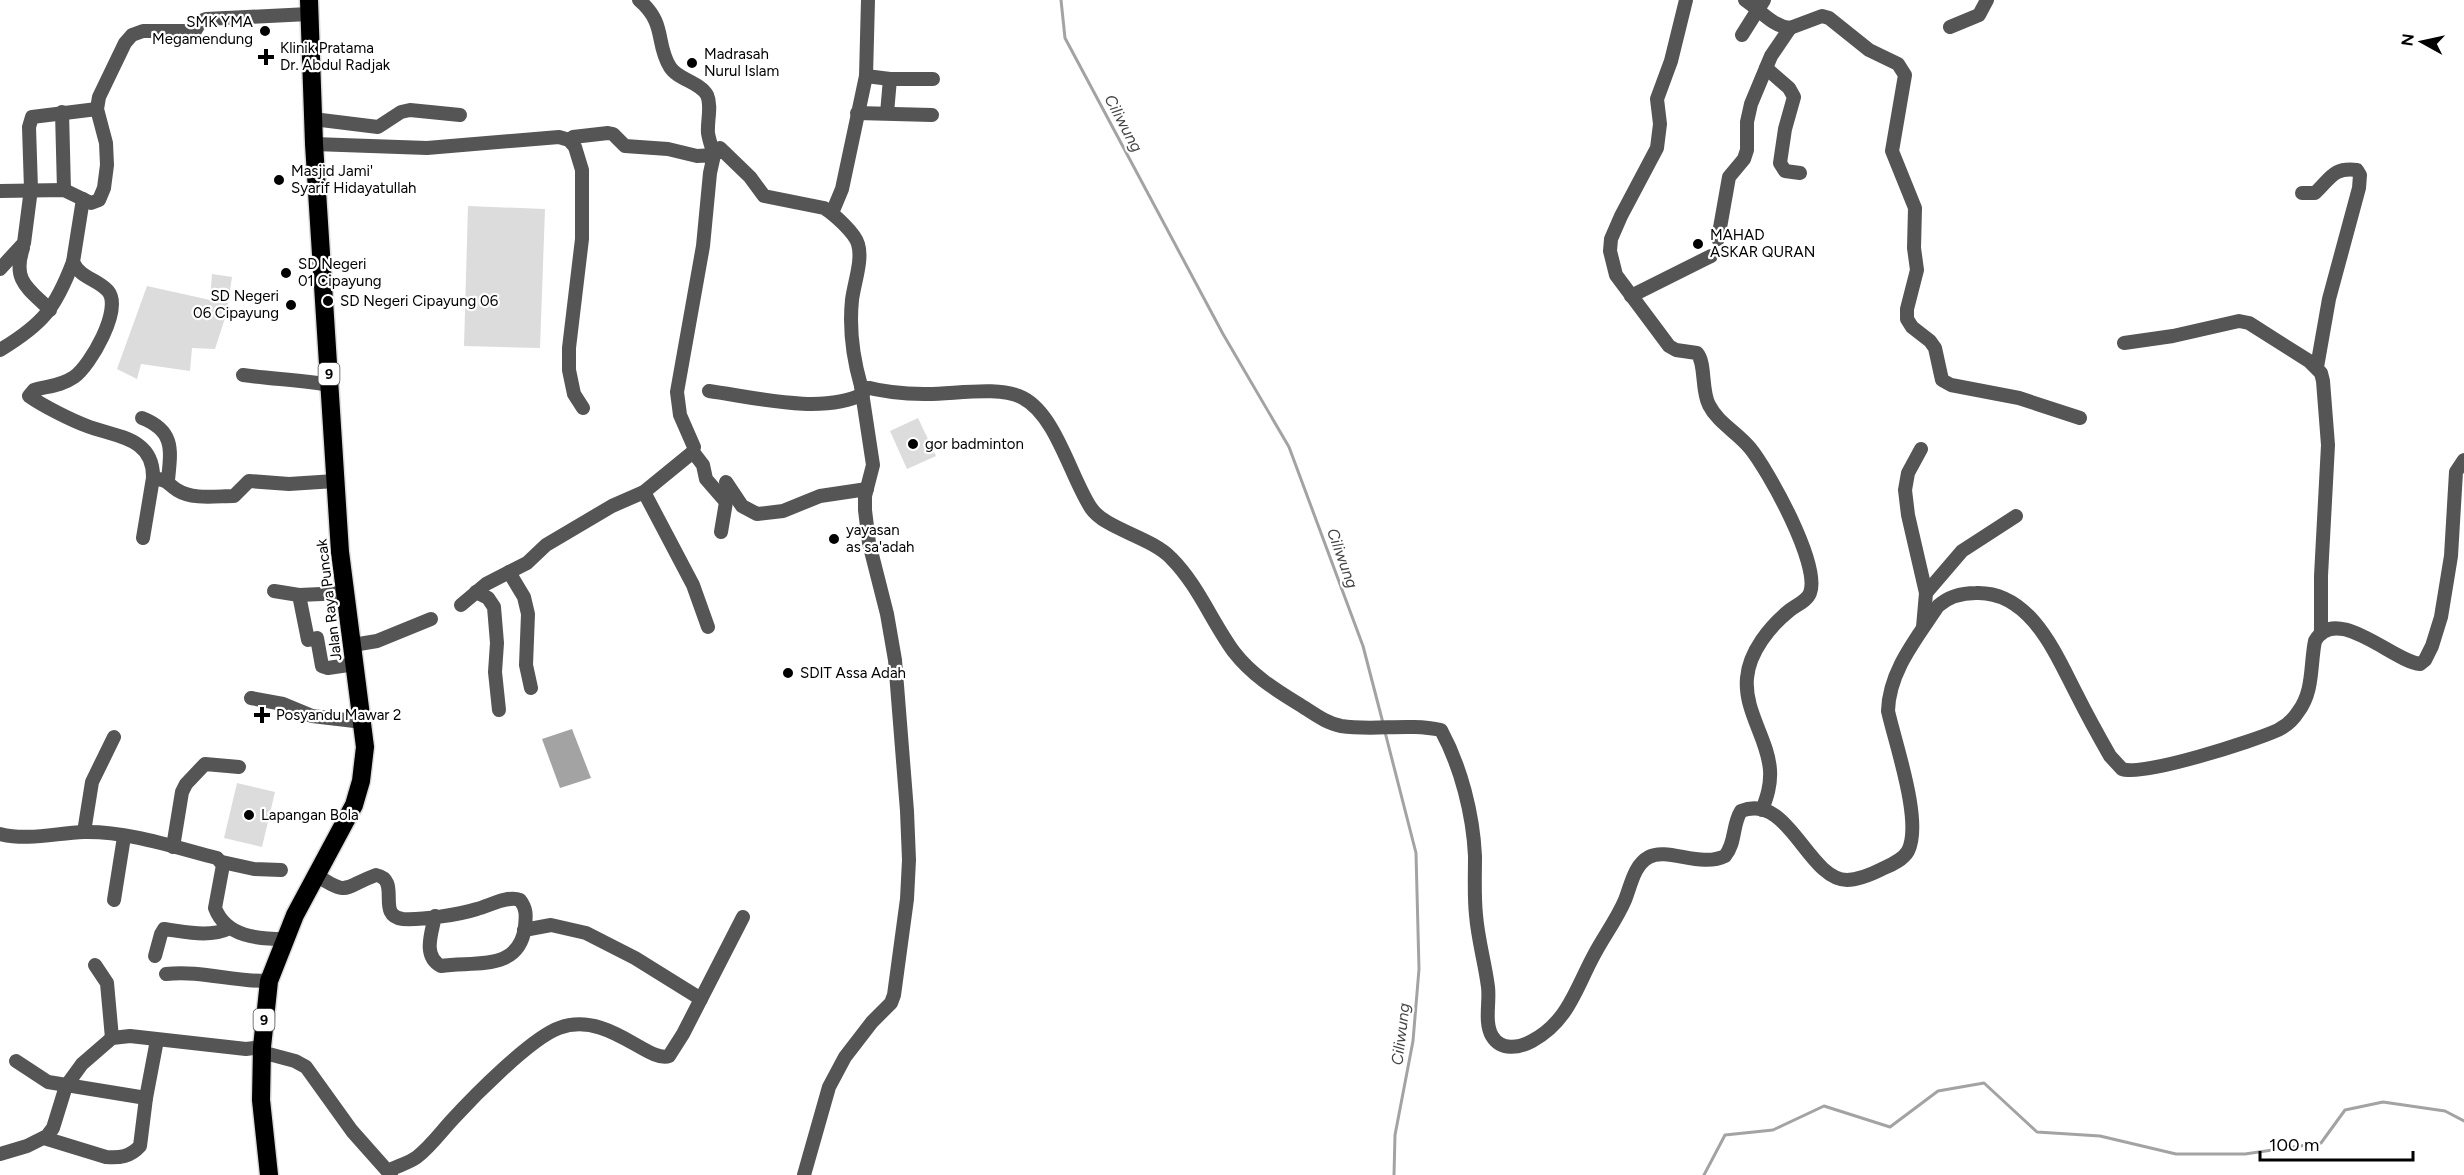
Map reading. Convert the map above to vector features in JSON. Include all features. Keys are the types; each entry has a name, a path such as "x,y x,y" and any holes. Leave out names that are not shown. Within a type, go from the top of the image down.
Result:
{"highway":[{"name":"Jalan Raya Puncak","path":"269,1175 261,1100 262,1047 269,981 285,939 354,805 364,765 363,722 344,593 335,481 314,144 309,7"}],"street":[{"path":"639,0 648,8 657,23 670,68 704,91 708,97 708,133 714,155 710,173 703,246 677,392 680,415 694,447 693,452 703,465 706,479 726,502 721,532"},
{"path":"832,213 843,189 866,76 868,0"},
{"path":"1686,0 1671,61 1657,99 1660,124 1657,148 1621,216 1611,239 1610,251 1613,267 1631,296 1669,346 1676,350 1697,353 1701,357 1703,388 1709,405 1719,420 1748,446 1763,465 1798,534 1810,568 1812,585 1809,595 1784,615 1764,637 1755,652 1747,674 1749,703 1770,768 1768,795 1762,810"},
{"path":"1745,0 1762,5 1773,22 1790,28"},
{"path":"1950,27 1978,15 1987,0"},
{"path":"1742,35 1762,5"},
{"path":"0,190 64,190 91,203 96,202 101,196 106,178 107,154 98,109 99,97 125,43 135,33 160,30 195,32 201,21 206,19 309,7"},
{"path":"1718,239 1729,177 1746,155 1750,104 1766,68 1782,36 1790,28 1826,16 1869,50 1898,64 1904,72 1906,82 1897,115 1892,151 1915,208 1914,248 1917,270 1907,309 1907,320 1935,348 1942,380 1951,385 2019,398 2080,418"},
{"path":"1766,68 1789,88 1794,97 1785,129 1780,163 1785,171 1800,173"},
{"path":"866,76 890,79 933,79"},
{"path":"887,113 890,79"},
{"path":"50,310 28,288 19,272 18,264 24,243 31,189 30,120 34,116 98,109"},
{"path":"313,119 378,127 401,112 410,110 460,115"},
{"path":"62,112 64,190"},
{"path":"857,113 932,115"},
{"path":"569,140 573,137 608,133 613,134 625,146 668,149 697,156 714,155 720,148 750,177 764,196 817,206 832,213 859,246 851,322 855,368 862,390 873,465 865,510 869,543 887,614 898,694 909,848 907,899 894,995 891,1003 872,1022 845,1057 829,1087 804,1175"},
{"path":"314,144 427,148 559,137 569,140 579,154 583,184 582,239 569,370 574,394 583,408"},
{"path":"2302,193 2316,193 2335,172 2341,169 2357,170 2360,175 2359,188 2329,299 2317,368"},
{"path":"0,350 33,328 61,294 73,262 83,199"},
{"path":"0,269 24,243"},
{"path":"1631,296 1711,256"},
{"path":"73,262 76,270 108,292 111,301 104,337 89,362 75,376 62,384 34,390 29,396 87,426 123,436 141,446 153,465 143,538"},
{"path":"709,391 815,403 842,402 862,390 924,394 1005,393 1020,396 1028,400 1049,427 1095,513 1151,542 1171,557 1196,590 1224,638 1248,668 1276,690 1321,719 1341,726 1425,727 1441,730 1449,744 1472,825 1476,914 1490,1001 1488,1023 1495,1041 1506,1047 1519,1046 1535,1039 1553,1027 1567,1011 1594,953 1619,912 1638,868 1648,858 1657,855 1698,860 1725,856 1731,847 1741,811 1762,810 1784,822 1821,866 1832,876 1841,879 1854,879 1878,871 1904,856 1911,841 1912,815 1888,711 1889,697 1897,672 1923,629 1938,606 1953,596 1988,593 2017,607 2036,624 2053,650 2110,756 2122,769 2131,771 2153,767 2241,744 2289,723 2304,704 2309,691 2315,641 2321,633 2320,585 2328,445 2323,381 2317,368 2249,324 2239,321 2173,336 2124,343"},
{"path":"243,375 292,378 330,385"},
{"path":"142,418 161,428 168,438 171,454 168,480"},
{"path":"1921,449 1908,473 1905,490 1908,515 1926,593 1923,629"},
{"path":"460,605 476,592 527,563 546,545 595,516 644,492 693,452"},
{"path":"2321,633 2337,629 2349,631 2372,640 2408,661 2420,664 2425,660 2432,646 2444,601 2451,556 2456,472 2464,460"},
{"path":"153,478 168,480 178,490 196,496 234,496 249,481 289,484 335,481"},
{"path":"726,482 737,500 747,509 764,515 783,511 820,496 867,489"},
{"path":"644,492 693,585 708,627"},
{"path":"1926,593 1962,551 2016,516"},
{"path":"509,572 524,597 528,614 526,664 531,688"},
{"path":"274,591 300,594 344,593"},
{"path":"476,592 488,597 494,607 497,643 495,672 499,710"},
{"path":"300,594 308,640 317,638 322,666 328,668 355,664"},
{"path":"359,644 377,641 431,619"},
{"path":"251,698 283,704 312,716 363,722"},
{"path":"84,832 92,782 114,737"},
{"path":"173,847 182,792 186,783 205,764 239,767"},
{"path":"0,834 35,837 84,832 124,837 173,847 254,869 281,870"},
{"path":"114,900 124,837"},
{"path":"222,862 215,908 218,915 230,928 263,939 285,939"},
{"path":"316,875 342,889 351,887 371,876 380,876 388,882 388,904 396,917 410,919 475,910 516,898 525,906 524,930 519,947 498,961 439,965 430,951 435,916"},
{"path":"0,1154 44,1138 53,1128 66,1086 82,1064 112,1038 130,1036 219,1044 246,1049 262,1047 265,1053 295,1061 306,1067 352,1131 390,1173 417,1157 488,1085 532,1045 558,1028 583,1025 611,1030 658,1057 669,1056 743,917"},
{"path":"524,930 551,925 586,933 635,958 701,999"},
{"path":"155,956 160,934 164,928 206,934 222,932 230,928"},
{"path":"95,965 107,983 112,1038"},
{"path":"166,974 191,972 247,981 269,981"},
{"path":"44,1138 106,1157 117,1158 131,1154 140,1146 146,1098 158,1040"},
{"path":"16,1062 48,1083 146,1098"}],"shaded area":[{"path":"468,206 545,209 540,348 464,346"},
{"path":"212,274 232,277 226,315 215,349 192,348 190,371 141,364 137,379 117,369 147,286 210,300"},
{"name":"gor badminton","path":"918,418 936,456 907,469 890,431"},
{"path":"572,729 591,778 560,788 542,739"},
{"name":"Lapangan Bola","path":"237,783 275,792 262,847 224,838"}],"waterway":[{"name":"Ciliwung","path":"1061,0 1065,38 1223,334 1289,447 1363,646 1383,723"},
{"name":"Ciliwung","path":"1385,732 1416,853 1419,969 1413,1041 1395,1135 1394,1175"},
{"path":"1704,1175 1725,1135 1773,1130 1824,1106 1890,1127 1938,1091 1984,1083 2037,1132 2100,1136 2176,1154 2245,1154 2321,1143 2345,1110 2383,1102 2445,1111 2464,1121"}],"place":[{"name":"SMK YMA Megamendung","path":"265,31"},
{"name":"Klinik Pratama Dr. Abdul Radjak","path":"266,57"},
{"name":"Madrasah Nurul Islam","path":"692,63"},
{"name":"Masjid Jami' Syarif Hidayatullah","path":"279,180"},
{"name":"MAHAD ASKAR QURAN","path":"1698,244"},
{"name":"SD Negeri 01 Cipayung","path":"286,273"},
{"name":"SD Negeri Cipayung 06","path":"328,301"},
{"name":"SD Negeri 06 Cipayung","path":"291,305"},
{"name":"gor badminton","path":"913,444"},
{"name":"yayasan as sa'adah","path":"834,539"},
{"name":"SDIT Assa Adah","path":"788,673"},
{"name":"Posyandu Mawar 2","path":"262,715"},
{"name":"Lapangan Bola","path":"249,815"}]}
